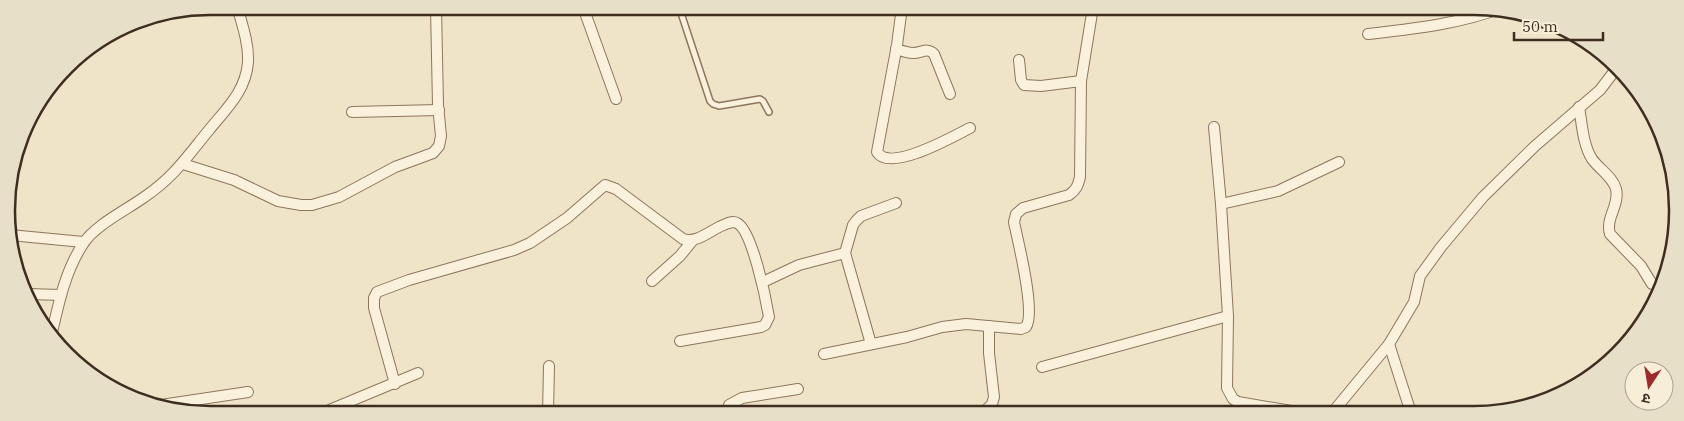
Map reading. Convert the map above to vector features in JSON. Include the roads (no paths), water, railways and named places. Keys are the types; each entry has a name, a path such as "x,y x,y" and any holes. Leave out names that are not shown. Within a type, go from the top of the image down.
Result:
{"street":[{"path":"53,327 61,295 73,263 84,242 100,227 166,182 183,164 232,103 240,90 248,64 248,50 240,15"},
{"path":"183,164 234,180 278,201 312,205 339,196 395,167 432,153 439,146 441,136 436,15"},
{"path":"586,15 616,99"},
{"path":"901,15 877,147 880,156 891,159 925,150 970,128"},
{"path":"824,354 907,337 942,327 966,324 1021,329 1026,327 1030,318 1024,268 1014,217 1023,208 1069,195 1078,185 1080,177 1081,81 1092,15"},
{"path":"1368,34 1414,28 1481,15"},
{"path":"896,50 912,53 931,51 934,54 950,94"},
{"path":"1019,60 1021,80 1024,85 1041,86 1081,81"},
{"path":"1338,406 1389,344 1414,302 1420,276 1441,247 1483,197 1535,146 1600,90 1613,73"},
{"path":"1579,107 1589,152 1593,160 1615,186 1616,200 1608,227 1610,234 1641,266 1652,284"},
{"path":"352,112 439,110"},
{"path":"1214,127 1228,316 1227,388 1233,399 1238,402 1262,406"},
{"path":"1221,204 1278,191 1339,162"},
{"path":"395,384 374,308 374,298 377,292 409,280 514,250 530,243 566,218 606,184 616,189 680,237 690,241 693,240"},
{"path":"870,344 845,253 856,220 861,216 896,203"},
{"path":"652,281 680,256 693,240 727,223 734,222 739,224 746,233 762,282 769,316 766,325 680,341"},
{"path":"17,236 84,242"},
{"path":"762,282 799,265 845,253"},
{"path":"34,294 61,295"},
{"path":"1042,368 1228,316"},
{"path":"989,326 989,353 994,397 990,406"},
{"path":"1389,344 1409,406"},
{"path":"548,406 549,366"},
{"path":"340,406 418,373"},
{"path":"729,406 742,398 798,389"},
{"path":"177,403 248,392"}],"lane":[{"path":"682,15 710,101 719,106 762,99 770,112"}]}
